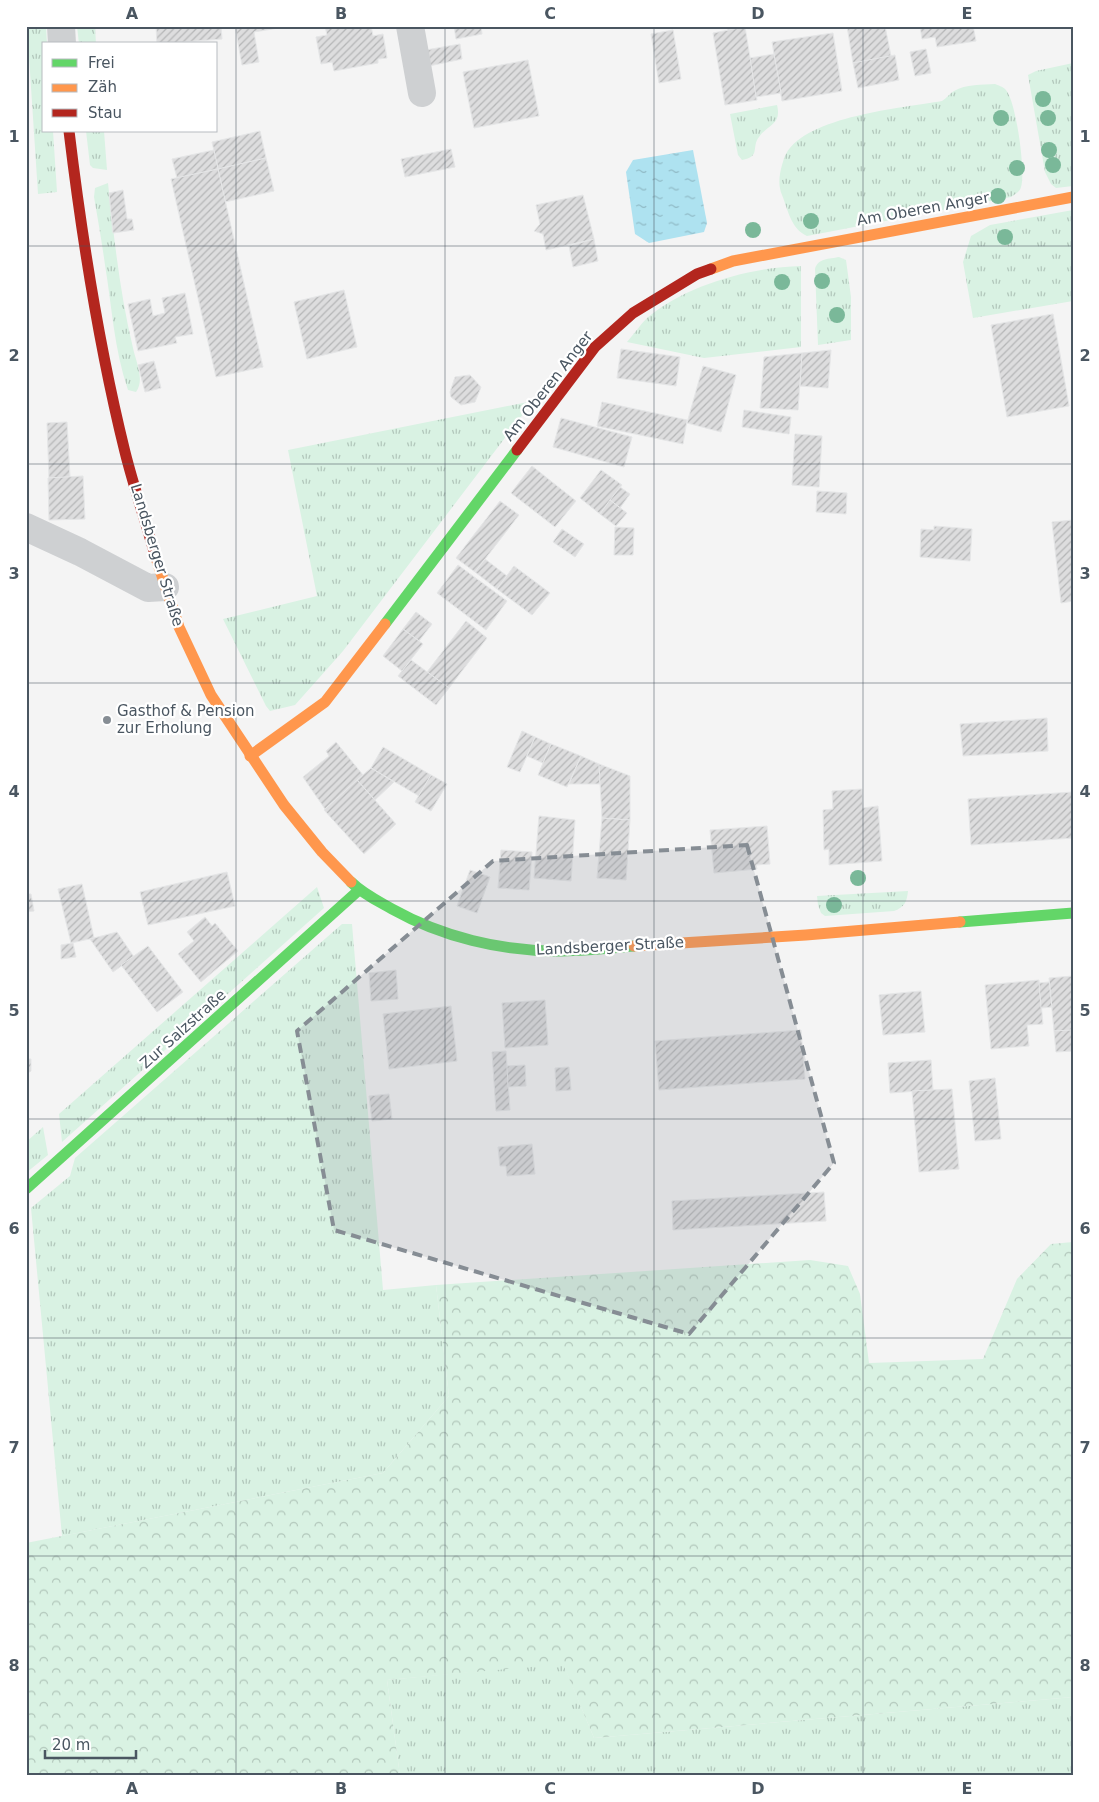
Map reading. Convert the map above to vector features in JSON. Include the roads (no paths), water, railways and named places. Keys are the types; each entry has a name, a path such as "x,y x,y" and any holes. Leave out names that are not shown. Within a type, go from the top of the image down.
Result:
{"street":[{"path":"61,26 62,42"},
{"path":"410,26 422,93"},
{"name":"Landsberger Straße","path":"70,132 79,212 96,317 125,452 164,587 178,626 212,695 250,756 294,819 322,852 359,890 408,918 461,938 507,948 557,951 806,935 1073,914"},
{"name":"Am Oberen Anger","path":"250,756 325,702 594,347 633,313 697,274 734,261 1073,197"},
{"path":"26,528 80,552 148,588 164,587"},
{"name":"Zur Salzstraße","path":"26,1189 359,890"}],"water":[{"path":"693,150 707,223 704,232 649,243 635,234 626,172 633,160"}],"place":[{"name":"Gasthof & Pension zur Erholung","path":"107,720"}]}
